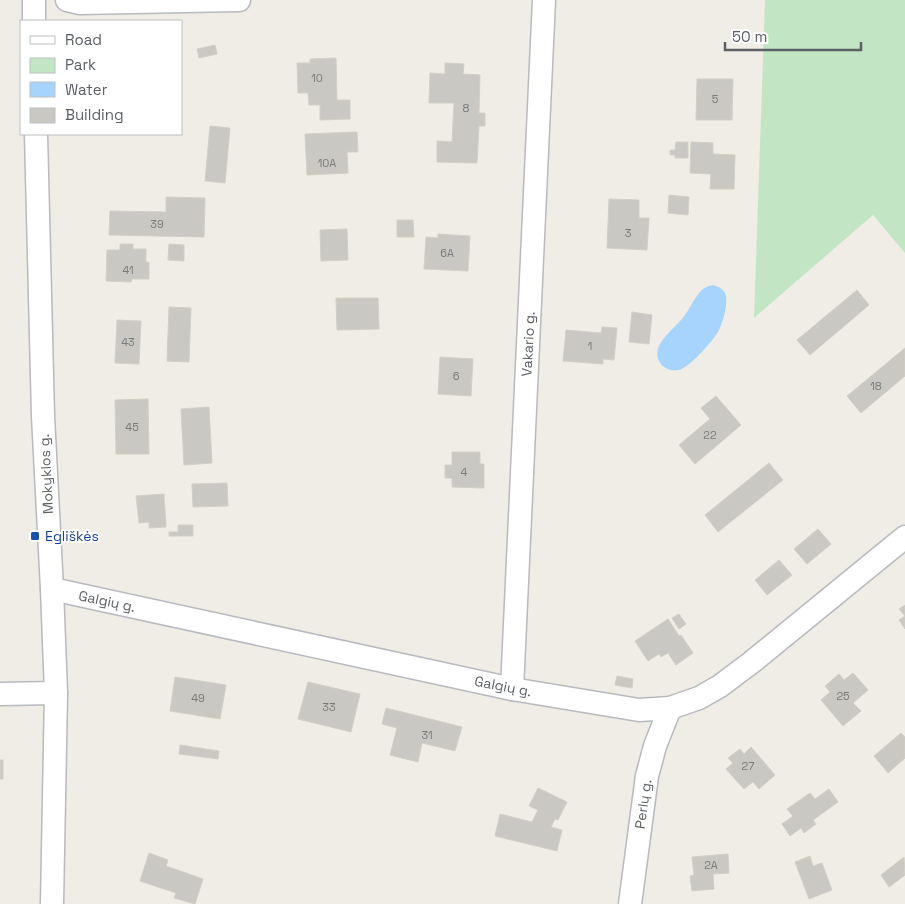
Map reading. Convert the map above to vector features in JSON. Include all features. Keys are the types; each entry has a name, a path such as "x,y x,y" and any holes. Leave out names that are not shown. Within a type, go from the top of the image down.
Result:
{"street":[{"path":"34,0 34,20"},
{"path":"67,0 80,2 239,0"},
{"name":"Vakario g.","path":"512,689 544,0"},
{"name":"Mokyklos g.","path":"36,135 42,416 56,693 52,904"},
{"name":"Galgių g.","path":"52,589 512,689 639,710 670,708 699,698 720,686 905,537"},
{"path":"0,694 56,693"},
{"name":"Perlų g.","path":"630,904 647,776 655,746 670,708"}],"green space":[{"path":"765,0 905,0 905,253 873,215 754,318"}],"water":[{"path":"713,285 722,290 726,297 725,312 719,330 701,353 689,364 679,370 664,367 660,363 657,354 660,344 685,315 700,292 706,287"}],"building":[{"path":"215,45 217,54 199,58 197,49"},
{"path":"336,58 337,100 350,100 350,119 320,120 320,105 309,105 308,93 298,93 297,63 310,63 310,59"},
{"path":"445,63 464,64 463,74 480,75 479,113 485,113 485,126 479,126 477,163 437,162 437,141 452,142 454,103 429,103 430,73 445,74"},
{"path":"697,79 733,79 732,120 696,120"},
{"path":"210,126 230,128 225,183 205,181"},
{"path":"357,132 358,152 347,152 348,173 307,175 305,134"},
{"path":"676,142 688,142 688,158 675,158 675,155 670,155 670,150 675,150"},
{"path":"691,142 713,143 713,154 735,155 734,189 710,189 711,174 690,173"},
{"path":"669,195 689,197 688,215 668,213"},
{"path":"166,197 205,198 204,237 109,235 110,211 166,212"},
{"path":"609,199 639,200 639,218 649,218 647,250 607,248"},
{"path":"397,220 413,220 414,237 397,237"},
{"path":"347,229 348,260 321,261 320,230"},
{"path":"438,234 470,236 468,271 424,269 426,237 438,238"},
{"path":"120,244 133,244 133,249 146,249 146,262 149,262 149,279 132,279 131,282 106,281 107,250 120,250"},
{"path":"169,244 184,245 184,261 168,260"},
{"path":"857,290 869,305 810,355 797,340"},
{"path":"336,298 378,298 379,329 337,330"},
{"path":"169,307 191,308 189,362 167,361"},
{"path":"632,312 652,315 649,344 629,342"},
{"path":"117,320 141,321 139,364 115,363"},
{"path":"602,327 617,328 614,360 603,359 603,364 563,361 566,330 601,333"},
{"path":"905,348 905,376 861,413 847,396"},
{"path":"440,357 473,359 471,396 438,394"},
{"path":"716,396 741,425 695,464 679,445 710,419 701,408"},
{"path":"148,399 149,454 116,454 115,400"},
{"path":"209,407 212,463 184,465 181,409"},
{"path":"452,452 480,452 480,464 484,464 484,488 452,487 452,478 445,478 445,465 452,465"},
{"path":"769,463 783,480 718,532 705,515"},
{"path":"227,483 228,506 193,507 192,484"},
{"path":"164,494 166,527 149,528 149,522 139,523 136,496"},
{"path":"178,525 193,525 193,536 169,536 169,532 178,532"},
{"path":"818,529 831,544 807,564 794,549"},
{"path":"779,560 792,575 767,595 755,580"},
{"path":"905,605 905,616 899,609"},
{"path":"679,614 686,624 679,629 672,618"},
{"path":"905,616 905,629 899,620"},
{"path":"668,619 693,653 676,665 668,653 661,657 659,654 648,661 635,641"},
{"path":"853,673 868,690 853,703 861,711 843,726 821,700 830,692 825,686 839,674 844,680"},
{"path":"617,676 633,679 632,688 615,685"},
{"path":"175,677 226,685 220,719 170,711"},
{"path":"308,682 360,694 351,732 298,719"},
{"path":"386,708 462,727 455,751 422,743 418,762 390,755 397,728 382,724"},
{"path":"901,733 905,737 905,758 888,773 874,756"},
{"path":"180,745 219,751 218,759 179,754"},
{"path":"751,747 775,775 759,789 753,782 744,789 726,769 733,763 728,758 740,749 744,754"},
{"path":"0,760 3,760 3,779 0,779"},
{"path":"538,788 567,802 558,820 555,819 551,827 562,830 557,851 495,836 500,814 532,822 538,810 529,806"},
{"path":"829,789 838,802 813,820 816,824 804,833 801,828 790,836 782,824 793,816 787,809 810,793 815,799"},
{"path":"149,853 168,860 166,866 203,879 195,904 174,898 176,893 140,881"},
{"path":"728,854 729,873 713,874 714,889 692,891 690,876 694,875 692,857"},
{"path":"810,856 813,866 822,863 832,890 809,899 795,862"},
{"path":"904,857 905,875 889,887 881,875"}],"place":[{"name":"Egliškės","path":"35,536"}]}
